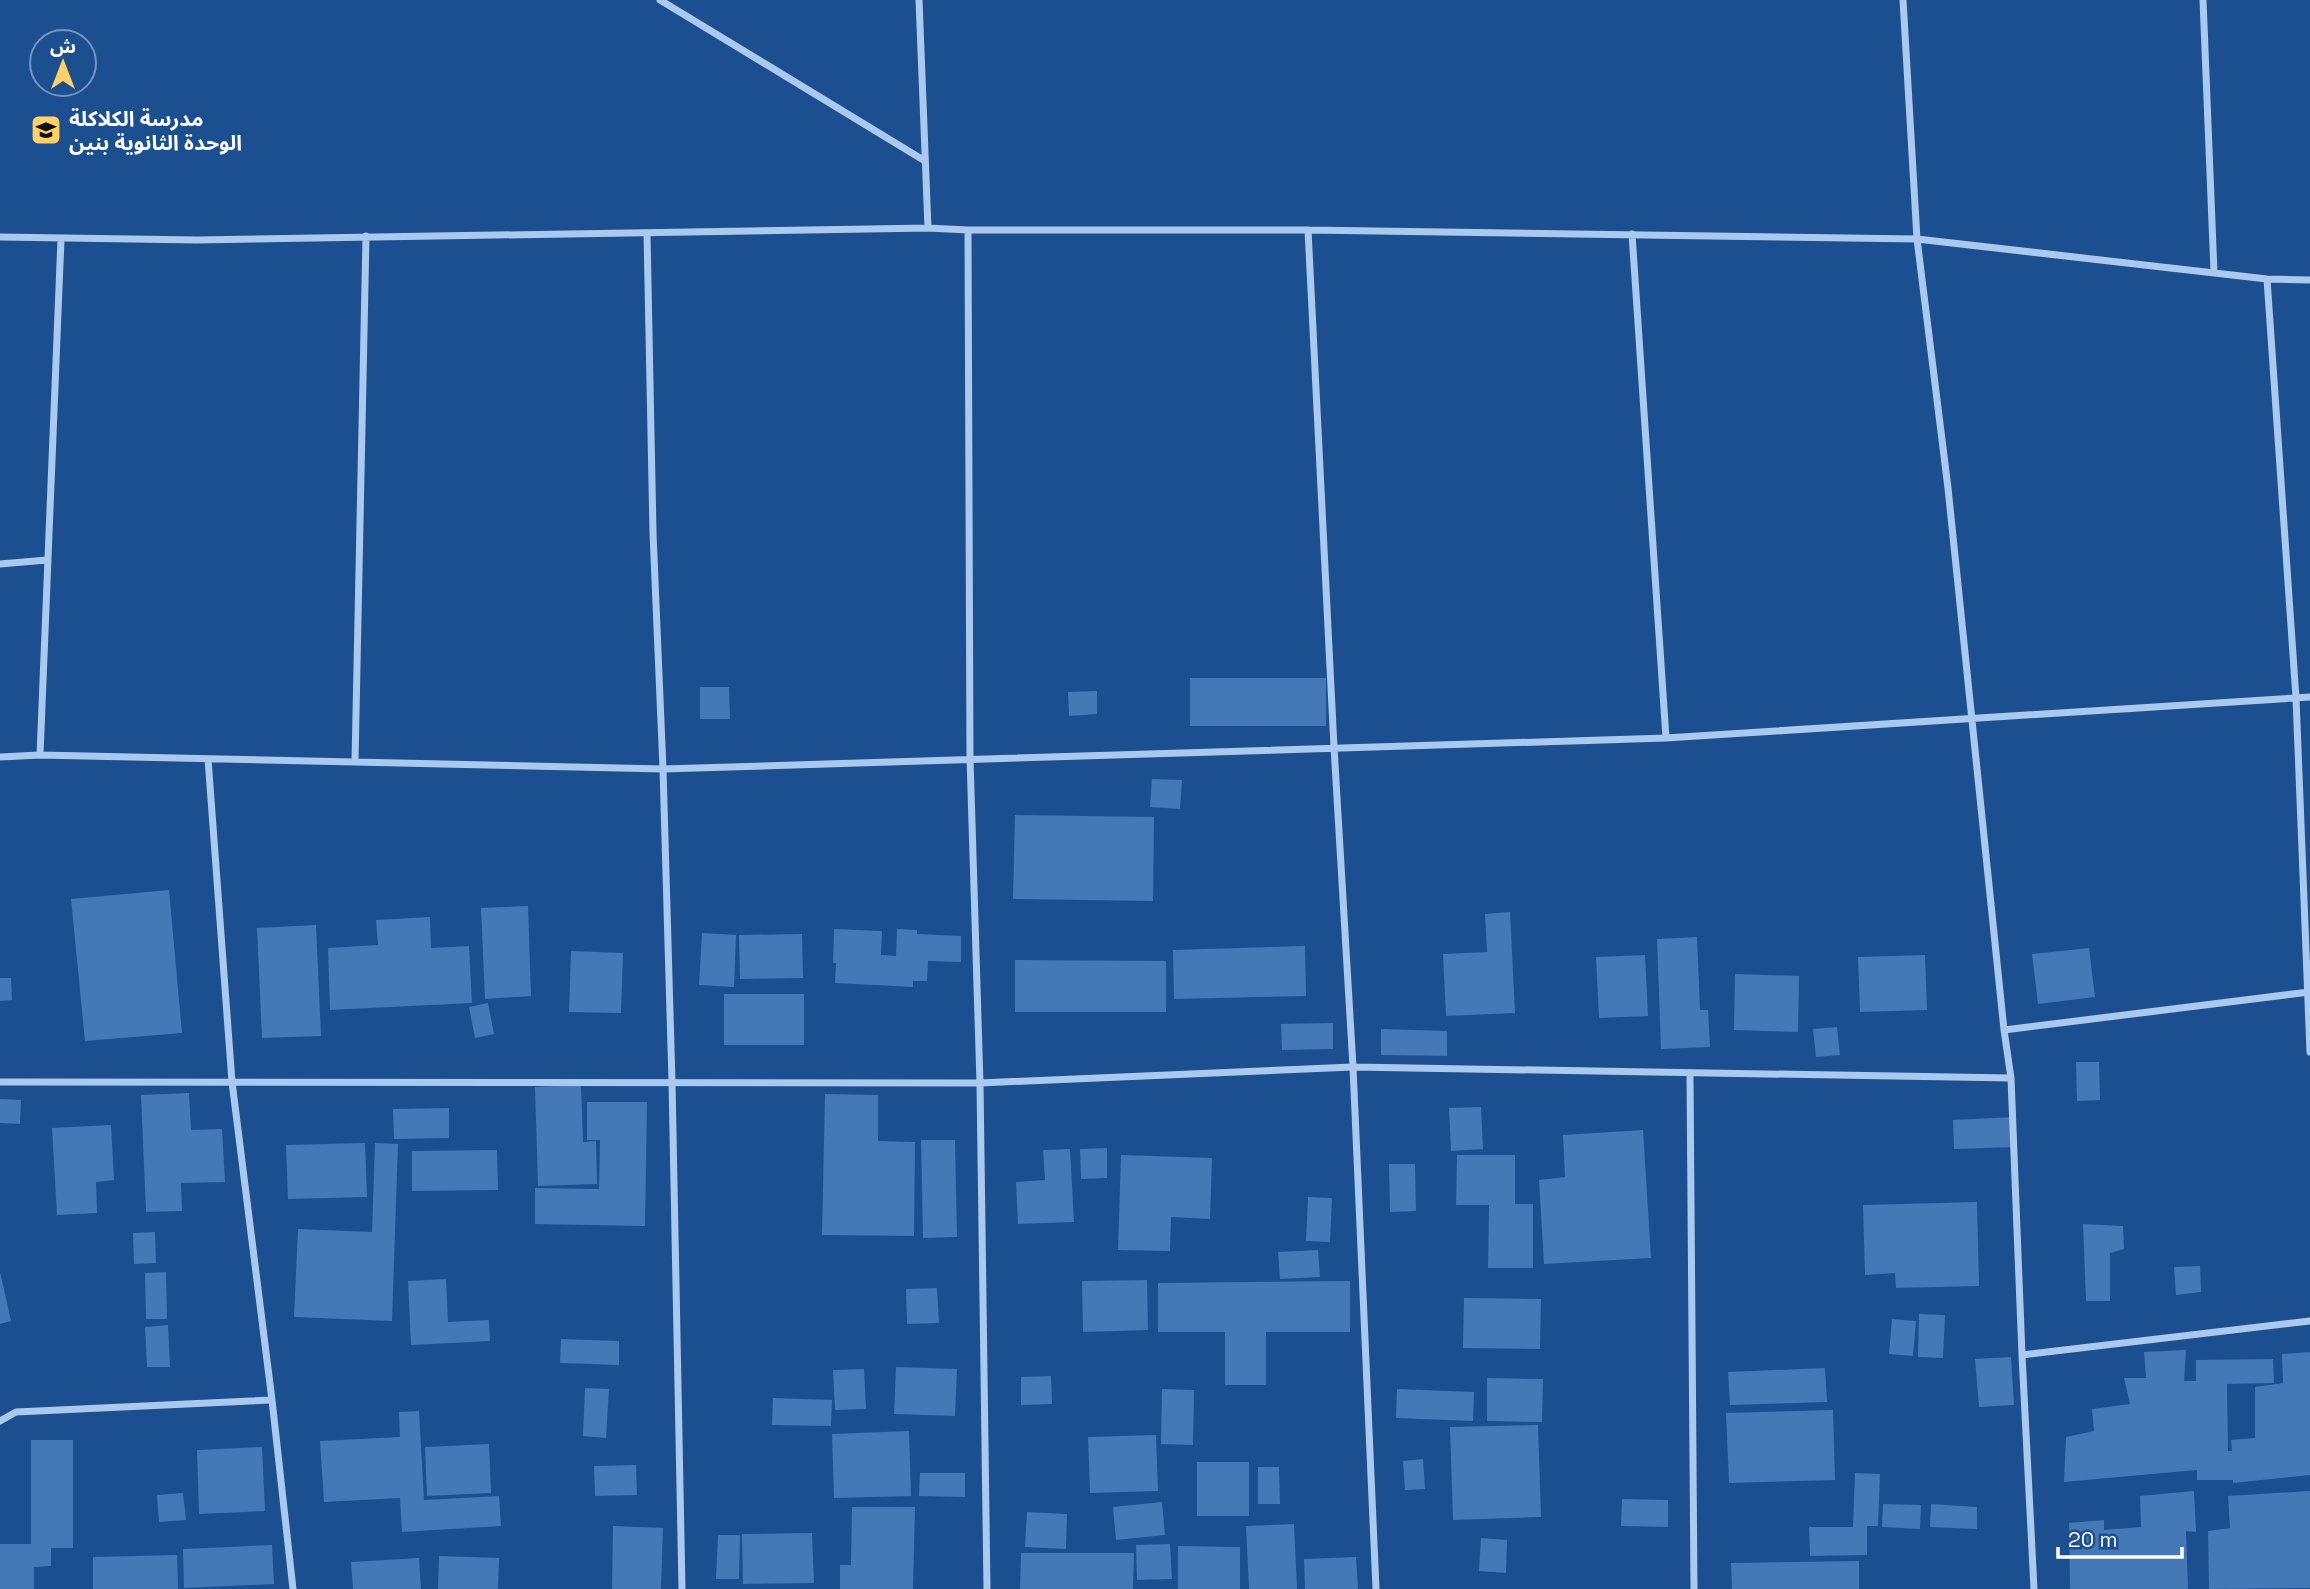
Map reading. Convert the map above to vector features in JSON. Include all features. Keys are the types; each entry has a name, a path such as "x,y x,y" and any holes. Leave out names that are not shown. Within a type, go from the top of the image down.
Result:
{"street":[{"path":"660,0 925,162"},
{"path":"919,0 928,228"},
{"path":"1903,0 1917,239 1948,488 2011,1078 2034,1589"},
{"path":"2203,0 2214,272"},
{"path":"0,237 197,240 928,228 1308,230 1917,239 2267,279 2310,281"},
{"path":"968,230 970,758 980,1083 986,1589"},
{"path":"1308,230 1353,1067 1376,1589"},
{"path":"648,233 653,533 672,1083 682,1589"},
{"path":"1632,234 1666,738"},
{"path":"355,762 366,236"},
{"path":"40,755 61,239"},
{"path":"2267,279 2296,698 2310,1052"},
{"path":"0,564 47,560"},
{"path":"0,757 40,755 663,769 1666,738 2310,697"},
{"path":"208,759 232,1083 293,1589"},
{"path":"2004,1030 2309,992"},
{"path":"0,1083 980,1083 1353,1067 2011,1078"},
{"path":"1690,1074 1694,1589"},
{"path":"2022,1355 2310,1321"},
{"path":"0,1421 16,1412 272,1400"}],"building":[{"path":"1190,678 1326,678 1326,726 1190,726"},
{"path":"700,687 729,687 730,719 700,719"},
{"path":"1097,691 1097,714 1069,716 1068,692"},
{"path":"1152,779 1182,780 1180,809 1150,807"},
{"path":"1015,815 1154,817 1153,901 1013,899"},
{"path":"169,890 182,1033 85,1041 71,899"},
{"path":"528,906 531,996 485,999 481,908"},
{"path":"1510,912 1515,1013 1446,1016 1443,954 1487,952 1485,914"},
{"path":"430,917 431,948 469,946 472,1003 330,1010 328,948 378,945 376,920"},
{"path":"316,925 321,1036 262,1038 257,928"},
{"path":"834,929 882,931 881,955 896,956 897,929 917,930 917,934 961,936 961,962 928,961 927,981 913,981 913,987 835,983"},
{"path":"702,933 736,935 734,987 699,985"},
{"path":"802,934 803,978 740,979 739,935"},
{"path":"1697,937 1700,1010 1708,1010 1710,1047 1661,1049 1657,939"},
{"path":"1305,946 1306,996 1174,999 1173,950"},
{"path":"2089,948 2095,997 2038,1004 2032,954"},
{"path":"571,951 623,953 621,1013 569,1012"},
{"path":"1645,955 1648,1016 1599,1018 1596,957"},
{"path":"1925,955 1927,1010 1860,1012 1858,957"},
{"path":"1015,960 1166,961 1166,1012 1015,1012"},
{"path":"1735,974 1799,976 1798,1032 1734,1030"},
{"path":"0,978 11,978 12,1000 0,1001"},
{"path":"724,994 804,994 804,1045 724,1045"},
{"path":"488,1003 494,1034 475,1038 469,1007"},
{"path":"1333,1023 1333,1049 1282,1050 1281,1024"},
{"path":"1837,1027 1840,1055 1816,1057 1813,1029"},
{"path":"1381,1029 1447,1031 1447,1056 1381,1055"},
{"path":"2076,1062 2099,1062 2100,1100 2077,1101"},
{"path":"581,1085 583,1142 596,1141 597,1184 538,1186 535,1087"},
{"path":"189,1093 191,1130 222,1129 225,1182 181,1183 182,1211 146,1212 141,1095"},
{"path":"825,1094 878,1095 878,1141 915,1142 914,1236 822,1235"},
{"path":"0,1099 21,1100 20,1124 0,1123"},
{"path":"587,1102 647,1102 645,1226 535,1224 535,1188 599,1189 600,1140 587,1140"},
{"path":"1481,1107 1483,1149 1451,1151 1449,1108"},
{"path":"449,1108 449,1138 394,1139 393,1109"},
{"path":"2015,1117 2017,1147 1954,1149 1953,1120"},
{"path":"111,1125 114,1180 96,1182 97,1213 57,1215 52,1128"},
{"path":"1643,1130 1651,1258 1544,1264 1539,1180 1565,1177 1563,1135"},
{"path":"921,1140 955,1140 957,1237 923,1238"},
{"path":"365,1143 367,1197 288,1199 286,1145"},
{"path":"375,1143 398,1144 392,1321 294,1317 298,1229 372,1232"},
{"path":"1107,1148 1107,1178 1081,1179 1080,1149"},
{"path":"1070,1149 1074,1222 1018,1224 1016,1182 1045,1180 1043,1150"},
{"path":"497,1150 498,1190 412,1191 412,1151"},
{"path":"1121,1155 1212,1158 1210,1219 1171,1217 1170,1251 1118,1250"},
{"path":"1457,1155 1515,1155 1515,1204 1533,1204 1533,1268 1488,1268 1489,1205 1456,1205"},
{"path":"1389,1164 1415,1164 1416,1211 1390,1212"},
{"path":"1308,1197 1332,1198 1330,1242 1306,1241"},
{"path":"1977,1202 1979,1286 1896,1288 1895,1273 1865,1275 1863,1205"},
{"path":"2083,1224 2123,1226 2124,1249 2110,1253 2110,1301 2086,1301"},
{"path":"155,1232 156,1263 134,1264 133,1233"},
{"path":"1318,1250 1320,1277 1280,1279 1278,1252"},
{"path":"2200,1266 2201,1292 2176,1295 2174,1267"},
{"path":"0,1272 11,1321 0,1324"},
{"path":"166,1272 167,1319 146,1319 145,1273"},
{"path":"446,1279 448,1322 489,1320 490,1341 411,1345 408,1281"},
{"path":"1147,1280 1148,1330 1083,1332 1082,1281"},
{"path":"1350,1281 1350,1332 1266,1332 1266,1385 1225,1385 1225,1332 1158,1332 1158,1283"},
{"path":"937,1288 939,1323 907,1324 906,1289"},
{"path":"1464,1298 1541,1299 1540,1349 1463,1348"},
{"path":"1919,1314 1945,1315 1943,1358 1918,1357"},
{"path":"1892,1319 1916,1321 1913,1356 1889,1354"},
{"path":"168,1325 170,1367 147,1367 145,1327"},
{"path":"561,1339 619,1341 619,1365 560,1363"},
{"path":"2186,1350 2184,1381 2196,1381 2196,1360 2273,1359 2274,1383 2227,1384 2228,1451 2232,1451 2231,1440 2255,1438 2255,1387 2283,1383 2282,1354 2310,1352 2310,1475 2233,1483 2233,1480 2197,1480 2197,1470 2064,1482 2066,1437 2094,1431 2092,1409 2130,1404 2124,1378 2146,1378 2144,1352"},
{"path":"2011,1357 2014,1405 1979,1407 1975,1359"},
{"path":"896,1367 957,1369 955,1416 894,1414"},
{"path":"1825,1368 1827,1402 1730,1405 1728,1372"},
{"path":"864,1369 866,1409 835,1410 833,1370"},
{"path":"1051,1376 1052,1404 1021,1405 1021,1377"},
{"path":"1487,1378 1543,1379 1542,1422 1487,1421"},
{"path":"585,1388 609,1389 606,1438 583,1436"},
{"path":"1162,1389 1194,1390 1193,1445 1161,1444"},
{"path":"1397,1389 1474,1392 1473,1421 1396,1418"},
{"path":"773,1398 832,1400 831,1426 772,1425"},
{"path":"1833,1410 1835,1480 1729,1483 1726,1413"},
{"path":"419,1411 424,1500 499,1496 501,1526 402,1532 400,1498 324,1502 320,1441 400,1437 399,1412"},
{"path":"1538,1425 1541,1517 1453,1520 1450,1427"},
{"path":"909,1431 911,1496 834,1498 832,1434"},
{"path":"1156,1435 1158,1491 1090,1493 1088,1437"},
{"path":"31,1440 73,1440 73,1548 51,1548 51,1566 34,1567 34,1589 0,1589 0,1544 31,1544"},
{"path":"489,1444 491,1493 427,1496 425,1447"},
{"path":"262,1447 265,1511 199,1514 197,1450"},
{"path":"1423,1459 1425,1489 1405,1490 1403,1461"},
{"path":"1197,1462 1249,1462 1249,1516 1197,1516"},
{"path":"636,1465 637,1495 595,1496 594,1466"},
{"path":"1258,1467 1279,1467 1280,1504 1258,1504"},
{"path":"920,1473 965,1473 965,1497 919,1496"},
{"path":"1855,1473 1880,1474 1878,1526 1867,1526 1867,1555 1810,1556 1809,1527 1853,1527"},
{"path":"2194,1491 2196,1532 2186,1531 2188,1589 2070,1589 2069,1523 2104,1520 2104,1530 2141,1527 2140,1496"},
{"path":"2310,1491 2310,1588 2209,1589 2208,1531 2230,1528 2228,1496"},
{"path":"183,1493 186,1520 159,1522 157,1495"},
{"path":"1622,1499 1668,1500 1668,1527 1621,1526"},
{"path":"1162,1502 1165,1535 1116,1540 1113,1507"},
{"path":"1883,1504 1921,1505 1920,1529 1882,1527"},
{"path":"1931,1504 1977,1507 1977,1529 1930,1527"},
{"path":"852,1507 915,1507 913,1589 840,1589 840,1565 851,1565"},
{"path":"1027,1512 1067,1514 1066,1549 1025,1547"},
{"path":"1294,1524 1297,1589 1249,1589 1246,1526"},
{"path":"613,1526 663,1528 661,1589 612,1589"},
{"path":"812,1533 814,1583 743,1584 742,1534"},
{"path":"718,1535 740,1535 739,1579 716,1579"},
{"path":"1481,1538 1507,1540 1506,1573 1479,1571"},
{"path":"1170,1544 1172,1579 1137,1580 1136,1545"},
{"path":"272,1545 274,1584 184,1588 183,1549"},
{"path":"1178,1546 1240,1547 1240,1589 1178,1589"},
{"path":"1021,1553 1134,1553 1133,1589 1020,1589"},
{"path":"177,1555 178,1589 93,1589 93,1557"},
{"path":"439,1556 499,1558 498,1589 438,1589"},
{"path":"1356,1557 1358,1589 1305,1589 1304,1559"},
{"path":"419,1558 421,1589 353,1589 351,1562"},
{"path":"1859,1561 1859,1589 1732,1589 1731,1563"}],"place":[{"name":"مدرسة الكلاكلة الوحدة الثانوية بنين","path":"46,130"}]}
